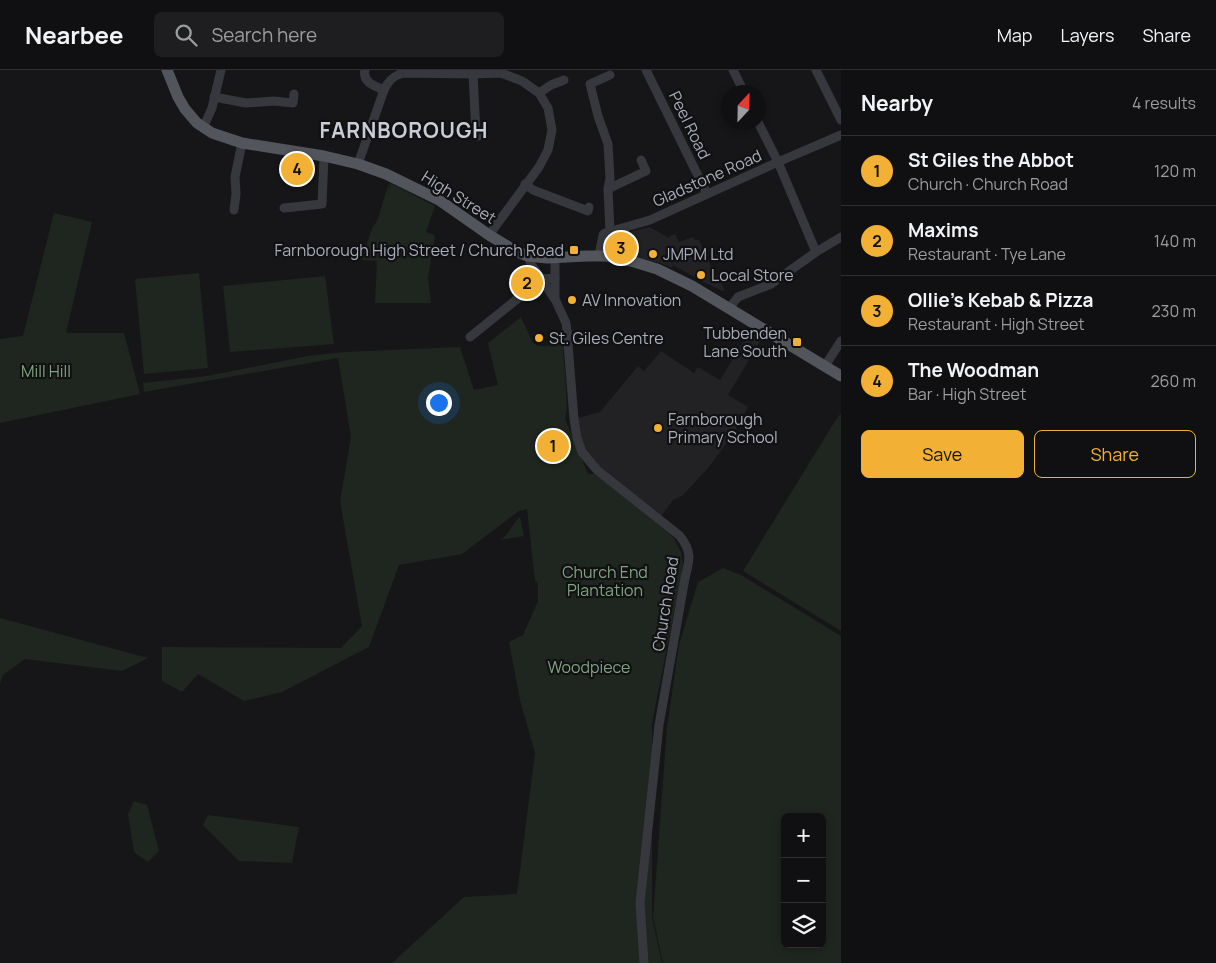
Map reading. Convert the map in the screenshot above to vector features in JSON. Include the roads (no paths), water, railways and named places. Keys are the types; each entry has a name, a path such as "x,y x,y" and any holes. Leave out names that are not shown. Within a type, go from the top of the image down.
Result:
{"main road":[{"name":"High Street","path":"167,70 178,98 185,109 203,128 212,133 242,143 324,156 358,164 386,174 439,200 489,235 528,256 540,258 599,256 632,261 665,272 692,286 841,376"}],"street":[{"path":"203,128 209,117 221,70"},
{"path":"364,70 364,78 367,81 384,90"},
{"name":"Peel Road","path":"646,70 707,194"},
{"path":"733,70 740,85"},
{"path":"816,70 841,120"},
{"path":"358,164 387,83 398,74 501,73 522,81 538,93 548,108 552,130 548,150 539,167 489,235"},
{"path":"474,74 476,134 478,136"},
{"path":"599,256 604,235 610,231 608,189 610,178 608,144 598,116 590,84 610,76"},
{"path":"538,93 564,80"},
{"path":"214,97 246,103 274,101 293,103 294,94"},
{"path":"762,130 778,162 816,252"},
{"name":"Gladstone Road","path":"610,231 650,220 841,135"},
{"path":"234,210 235,178 242,143"},
{"path":"284,208 322,204 324,156"},
{"path":"608,189 646,170 641,160"},
{"path":"525,184 534,190 588,212 589,207"},
{"path":"729,308 738,297 771,284 841,237"},
{"name":"Church Road","path":"528,256 529,261 555,299 566,323 574,419 577,438 582,452 597,470 680,536 687,546 690,561 685,578 659,725 640,903 644,963"},
{"name":"Church Road","path":"555,258 555,299"},
{"path":"470,336 542,279 555,278"},
{"path":"825,366 841,341"}],"place":[{"name":"The Woodman","path":"297,169"},
{"name":"Ollie's Kebab & Pizza","path":"621,248"},
{"name":"Farnborough High Street / Church Road","path":"574,250"},
{"name":"JMPM Ltd","path":"653,254"},
{"name":"Local Store","path":"701,275"},
{"name":"Maxims","path":"527,283"},
{"name":"AV Innovation","path":"572,300"},
{"name":"St. Giles Centre","path":"539,338"},
{"name":"Tubbenden Lane South","path":"797,342"},
{"name":"Farnborough Primary School","path":"658,428"},
{"name":"St Giles the Abbot","path":"553,446"}],"district":[{"name":"FARNBOROUGH","path":"404,130"}],"park label":[{"name":"Mill Hill","path":"46,371"},
{"name":"Church End Plantation","path":"605,581"},
{"name":"Woodpiece","path":"589,667"}]}
